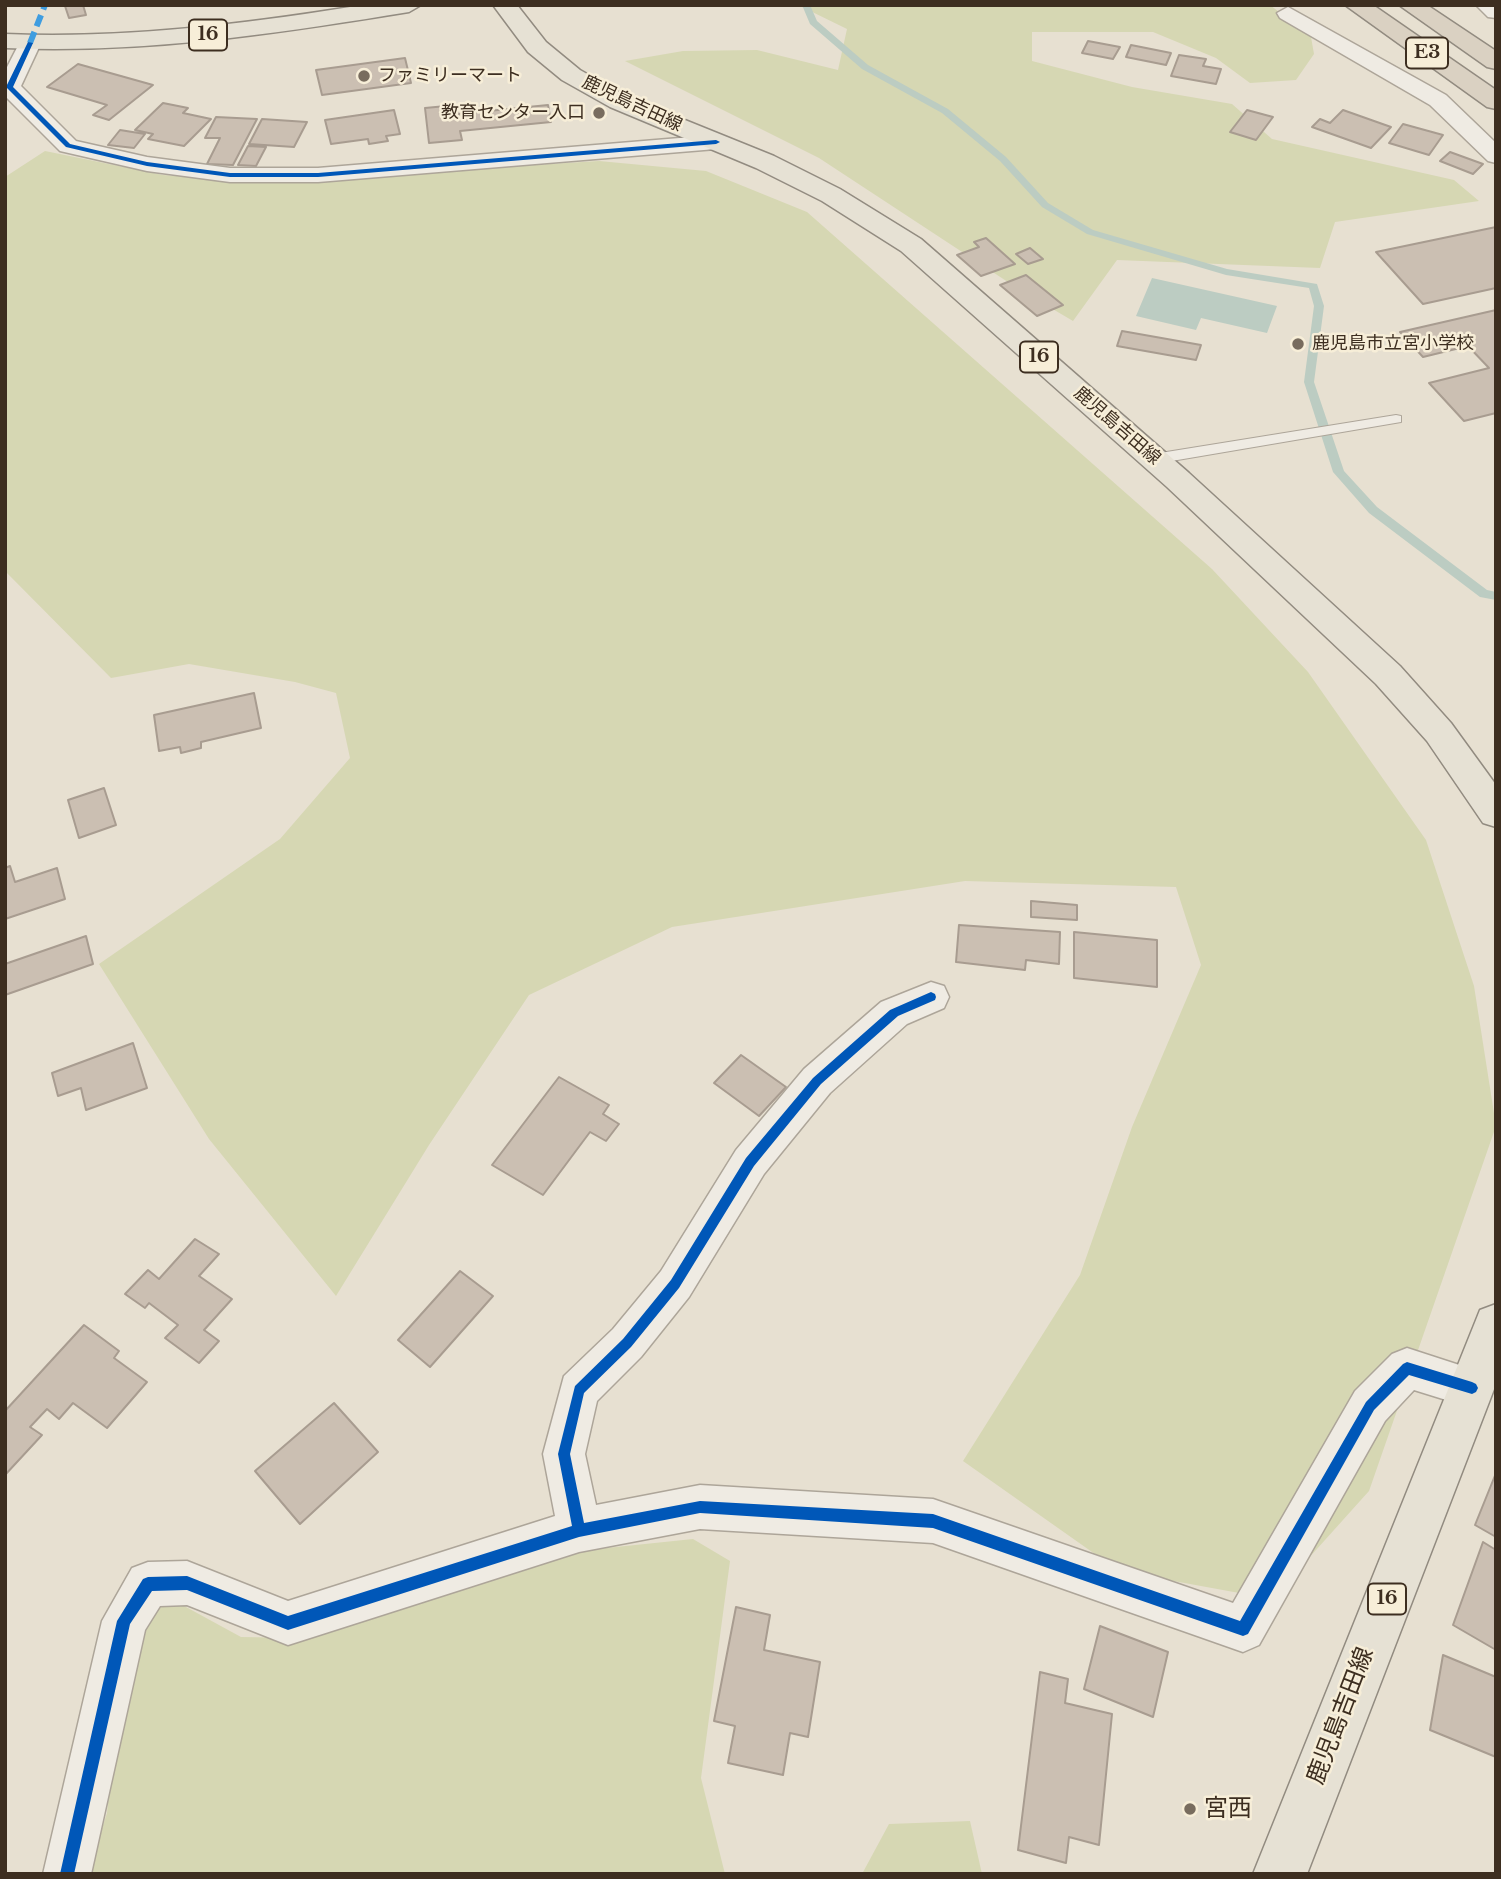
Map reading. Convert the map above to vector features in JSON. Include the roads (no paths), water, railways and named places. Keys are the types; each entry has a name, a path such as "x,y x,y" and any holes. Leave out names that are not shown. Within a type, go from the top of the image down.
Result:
{"highway":[{"name":"E3","path":"1357,5 1496,102"},
{"name":"E3","path":"1410,5 1496,62"}],"main road":[{"name":"16","path":"5,41 92,44 197,36 408,5"},
{"name":"鹿児島吉田線","path":"505,5 537,47 570,75 619,102 716,142 831,195 911,245 1154,459 1388,675 1439,732 1496,813"},
{"name":"鹿児島吉田線","path":"1280,1874 1447,1443 1496,1325"}],"street":[{"path":"1314,5 1288,13 1438,100 1496,156"},
{"path":"1487,5 1496,12"},
{"path":"30,43 9,87 68,146 147,164 230,175 318,175 716,142"},
{"path":"579,1530 564,1454 579,1390 627,1343 675,1284 750,1162 817,1081 894,1013 930,997"},
{"path":"67,1874 124,1621 148,1584 187,1583 288,1623 579,1530 700,1507 933,1521 1243,1629 1370,1406 1407,1368 1472,1388"}],"lane":[{"path":"1154,459 1396,419"}],"waterway":[{"path":"806,5 813,22 865,67 945,111 1003,159 1045,205 1090,232 1226,272 1313,286 1319,306 1309,382 1339,472 1373,510 1484,594 1496,596"}],"place":[{"name":"ファミリーマート","path":"364,76"},
{"name":"教育センター入口","path":"599,113"},
{"name":"鹿児島市立宮小学校","path":"1298,344"},
{"name":"宮西","path":"1190,1809"}]}
